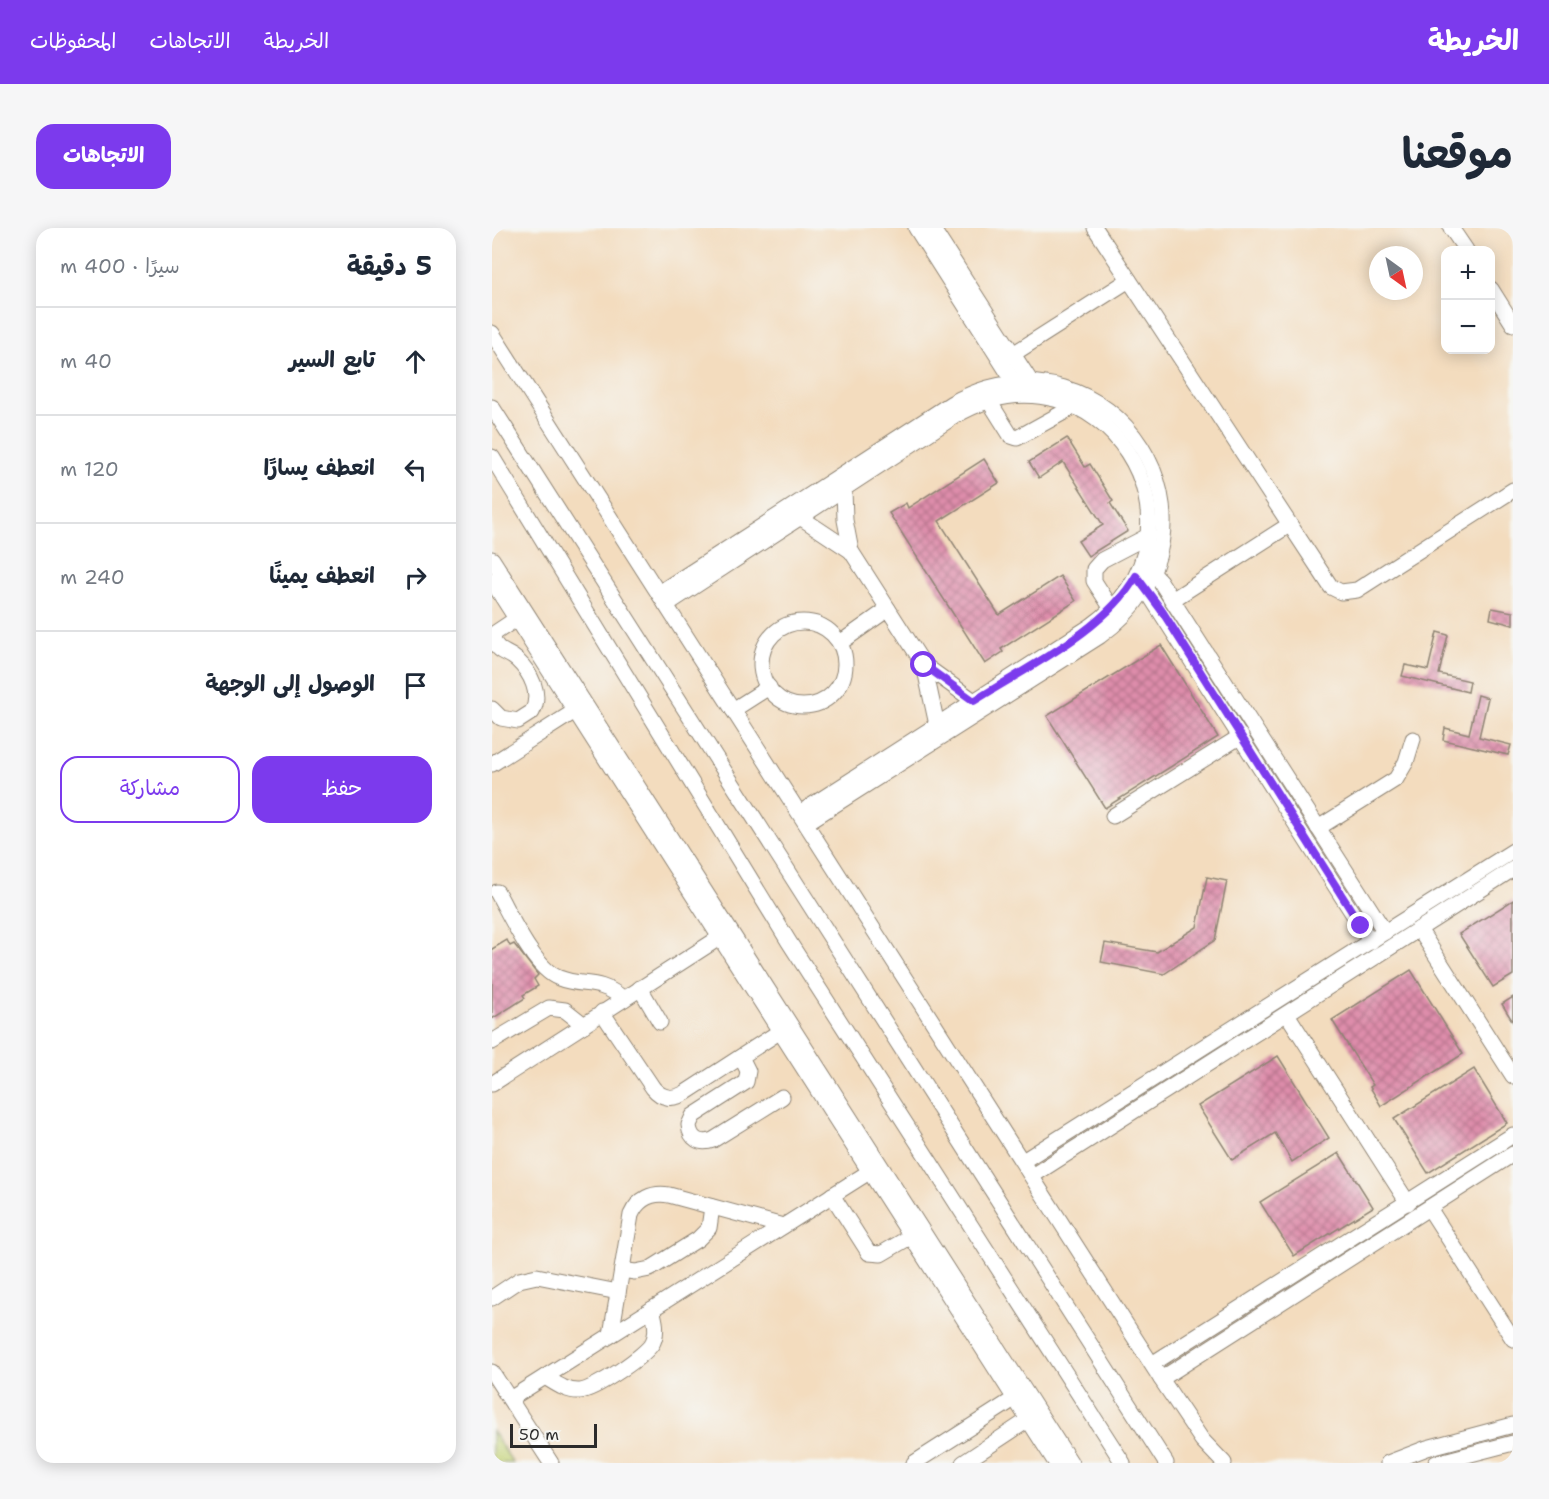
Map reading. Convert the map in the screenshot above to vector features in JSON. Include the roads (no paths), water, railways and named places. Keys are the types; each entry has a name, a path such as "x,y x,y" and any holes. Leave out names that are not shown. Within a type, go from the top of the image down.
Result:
{"street":[{"path":"916,228 1025,389"},
{"path":"1095,228 1327,583 1335,590 1352,592 1513,490"},
{"path":"1451,228 1463,246"},
{"path":"937,230 1013,354 1025,389"},
{"path":"1013,354 1129,280"},
{"path":"1495,295 1513,324"},
{"path":"492,333 1161,1379 1202,1440 1224,1463"},
{"path":"663,599 800,517 955,416 989,400 1025,389 1075,406 1107,427 1130,454 1146,493 1148,536 1144,575 1241,736 1371,942"},
{"path":"663,599 952,403 980,390 1069,389 1097,401 1121,420 1140,442 1154,469 1162,498 1163,536 1131,609 1101,636 803,818"},
{"path":"989,400 1009,434 1017,438 1075,406"},
{"path":"492,407 1166,1463"},
{"path":"492,456 789,942 1123,1463"},
{"path":"844,489 845,520 851,551 924,665 937,725"},
{"path":"800,517 851,551"},
{"path":"1172,600 1289,525"},
{"path":"1112,609 1094,581 1094,569 1102,560 1148,536"},
{"path":"492,559 1071,1463"},
{"path":"1144,575 1172,600 1385,932"},
{"path":"803,818 937,725 1091,626 1112,609 1144,575"},
{"path":"492,581 1056,1463"},
{"path":"840,643 888,609"},
{"path":"492,709 501,718 518,721 532,712 537,696 534,685 519,663 502,653 492,637 516,619"},
{"path":"797,623 814,624 829,631 840,643 845,659 843,676 835,691 821,701 805,705 788,703 769,687 762,672 763,655 770,640 782,628 797,623"},
{"path":"924,665 974,701"},
{"path":"733,710 769,687"},
{"path":"492,764 575,711"},
{"path":"1113,816 1241,736"},
{"path":"1318,828 1396,779 1406,762 1413,739"},
{"path":"1023,1161 1513,850"},
{"path":"1032,1176 1513,870"},
{"path":"497,892 544,969 562,979 602,986 624,999"},
{"path":"1353,913 1367,904"},
{"path":"1419,929 1513,1076"},
{"path":"492,1083 719,938"},
{"path":"640,988 660,1022"},
{"path":"492,1042 549,1008 565,1010 584,1024"},
{"path":"602,1012 653,1088 665,1097 681,1096 780,1032"},
{"path":"1287,1014 1408,1203"},
{"path":"741,1057 748,1071 746,1082 693,1116 689,1125 693,1138 700,1142 713,1140 782,1097"},
{"path":"1152,1365 1513,1135"},
{"path":"1161,1379 1513,1154"},
{"path":"510,1399 869,1172"},
{"path":"611,1335 632,1215 643,1199 663,1194 783,1226"},
{"path":"832,1195 869,1253 881,1254 910,1237"},
{"path":"622,1270 634,1272 650,1269 698,1239 709,1228 712,1207"},
{"path":"1429,1208 1513,1339"},
{"path":"492,1298 519,1280 537,1276 618,1292"},
{"path":"545,1377 575,1391 587,1390 597,1384 650,1347 656,1332 652,1309"},
{"path":"492,1372 551,1463"},
{"path":"914,1463 1014,1399"},
{"path":"963,1463 1028,1420"},
{"path":"1388,1463 1426,1448 1513,1425"},
{"path":"1436,1463 1513,1443"}]}
